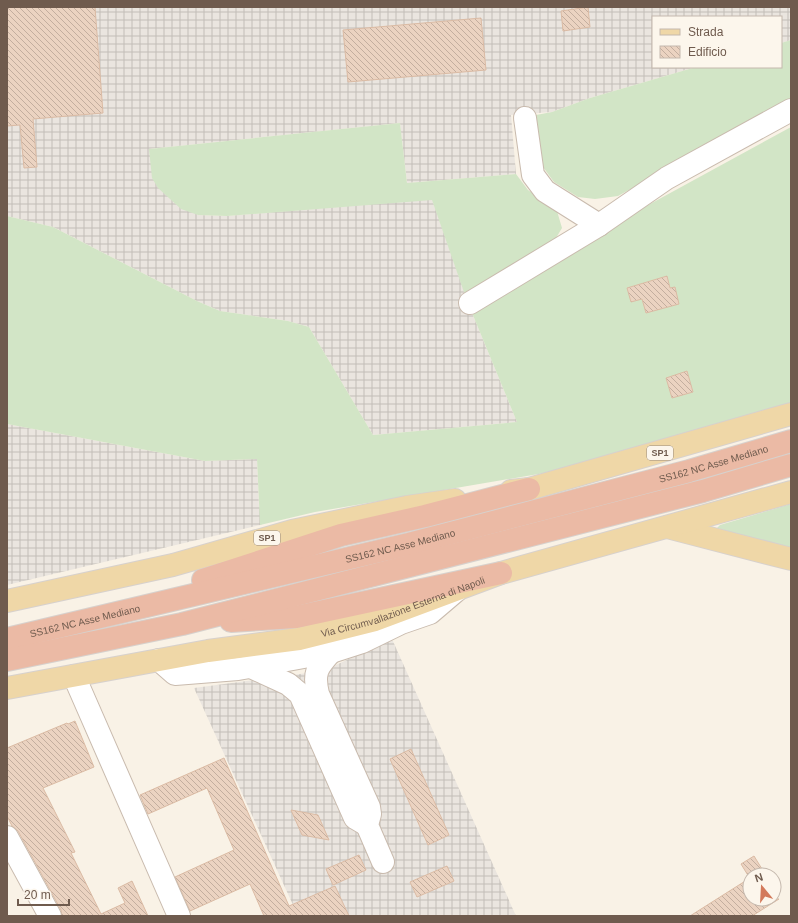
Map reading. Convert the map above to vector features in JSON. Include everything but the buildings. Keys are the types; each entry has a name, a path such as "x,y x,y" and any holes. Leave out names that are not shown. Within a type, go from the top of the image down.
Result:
{"highway":[{"name":"SS162 NC Asse Mediano","path":"7,639 417,542 689,472 791,441"},
{"path":"7,660 182,624 704,491 791,465"},
{"path":"40,632 341,535 425,516 529,489"},
{"path":"182,624 296,617 501,573"}],"main road":[{"name":"SP1","path":"7,601 173,565 292,531 407,507 529,489 791,414"},
{"name":"Via Circumvallazione Esterna di Napoli","path":"7,688 208,651 299,639 375,620 501,573 791,492"},
{"path":"664,527 791,559"}],"street":[{"path":"470,303 599,225 667,178 791,110"},
{"path":"525,118 532,175 545,191 599,225"},
{"path":"159,660 175,674 251,666 330,652 362,642 401,623 430,613 459,589"},
{"path":"330,652 318,666 315,680 318,694 369,807 370,814 367,826"},
{"path":"251,666 288,684 300,694 355,818 367,826 383,862"},
{"path":"74,676 179,916"},
{"path":"7,837 50,916"}],"shaded area":[{"path":"7,7 791,7 791,40 782,43 782,16 652,16 652,68 693,68 590,98 552,112 511,115 516,174 407,183 400,123 149,149 198,215 227,216 432,199 470,308 517,422 373,435 309,327 288,321 220,311 197,301 53,227 7,216"},
{"path":"7,424 205,461 257,459 259,507 288,512 260,525 7,585"},
{"path":"392,639 516,916 298,916 194,688 323,671"}],"green space":[{"path":"791,40 791,101 618,196 595,199 578,197 554,182 543,167 536,115 552,112 590,98 693,68 782,68 782,43"},
{"path":"400,123 407,183 516,174 528,190 557,211 562,228 556,238 466,298 432,200 227,216 198,215 181,209 158,188 152,178 149,149"},
{"path":"791,127 791,405 556,471 315,512 260,525 257,459 205,461 7,424 7,216 53,227 197,301 220,311 288,321 309,327 373,435 517,422 470,308 586,239"},
{"path":"791,504 791,549 717,528 720,525"}]}
